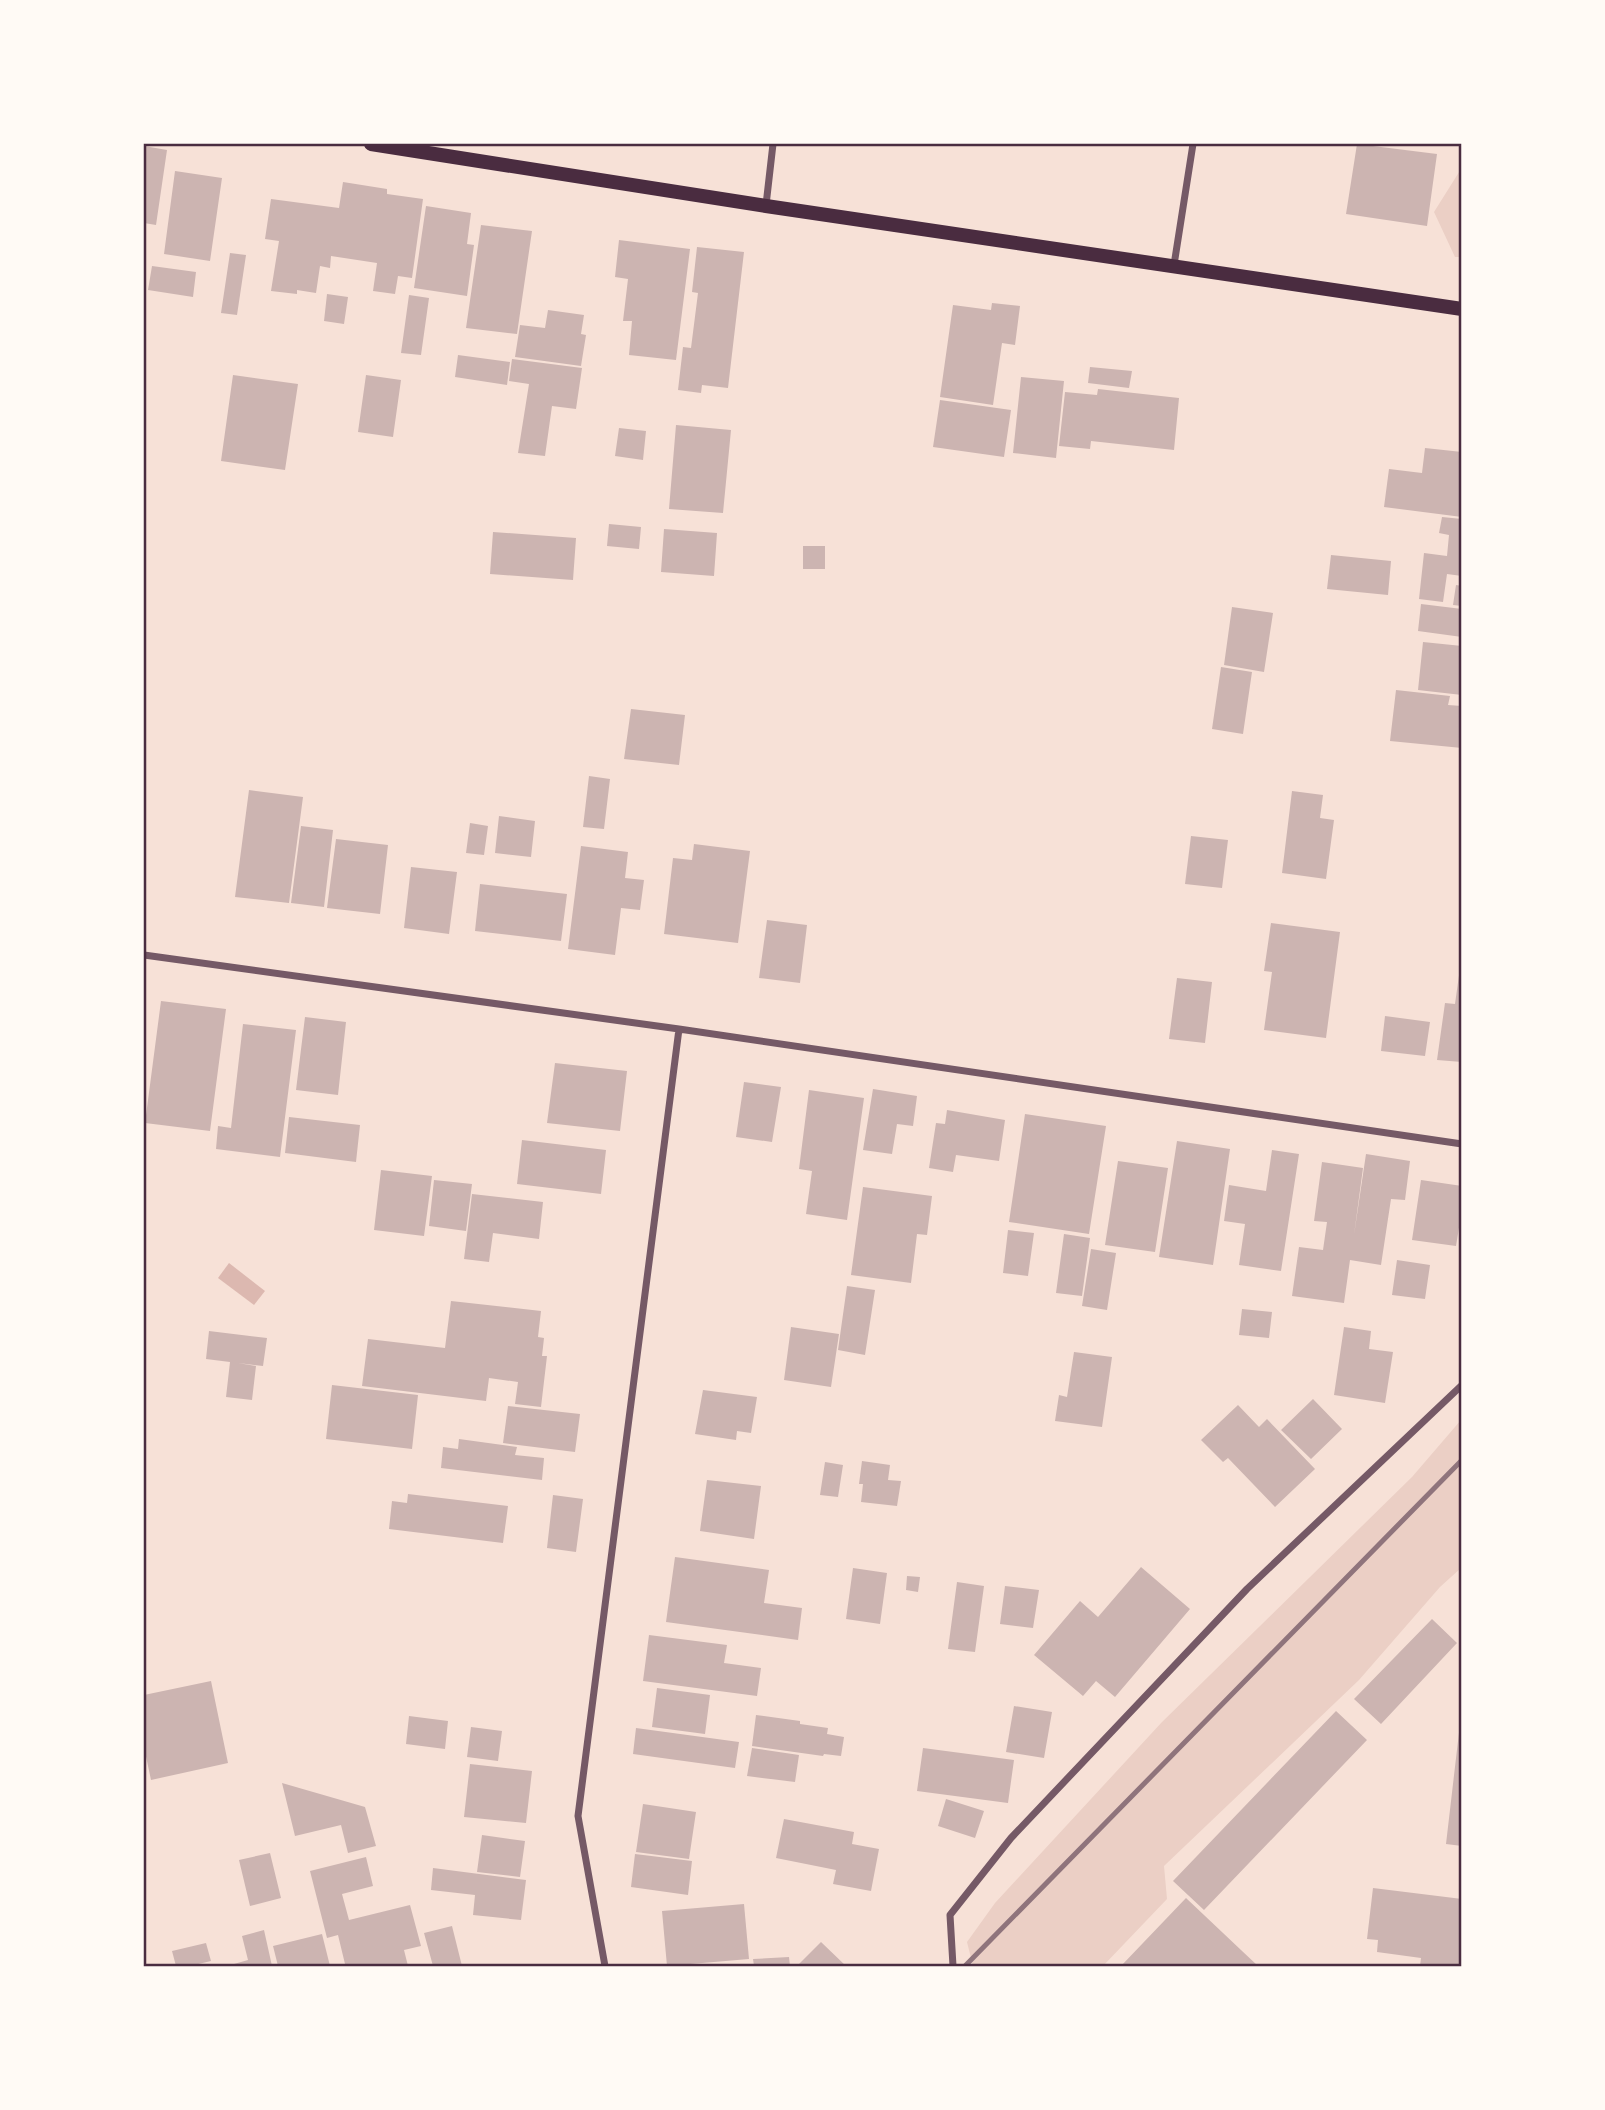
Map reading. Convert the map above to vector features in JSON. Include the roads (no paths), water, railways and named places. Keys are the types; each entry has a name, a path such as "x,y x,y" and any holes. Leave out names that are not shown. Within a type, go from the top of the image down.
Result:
{"main road":[{"path":"370,144 1461,309"}],"street":[{"path":"766,206 773,144"},
{"path":"1174,265 1193,144"},
{"path":"144,955 679,1029 1461,1144"},
{"path":"605,1966 578,1816 679,1029"},
{"path":"953,1966 950,1916 1011,1838 1247,1589 1461,1385"}],"railway":[{"path":"965,1966 1462,1460"}]}
